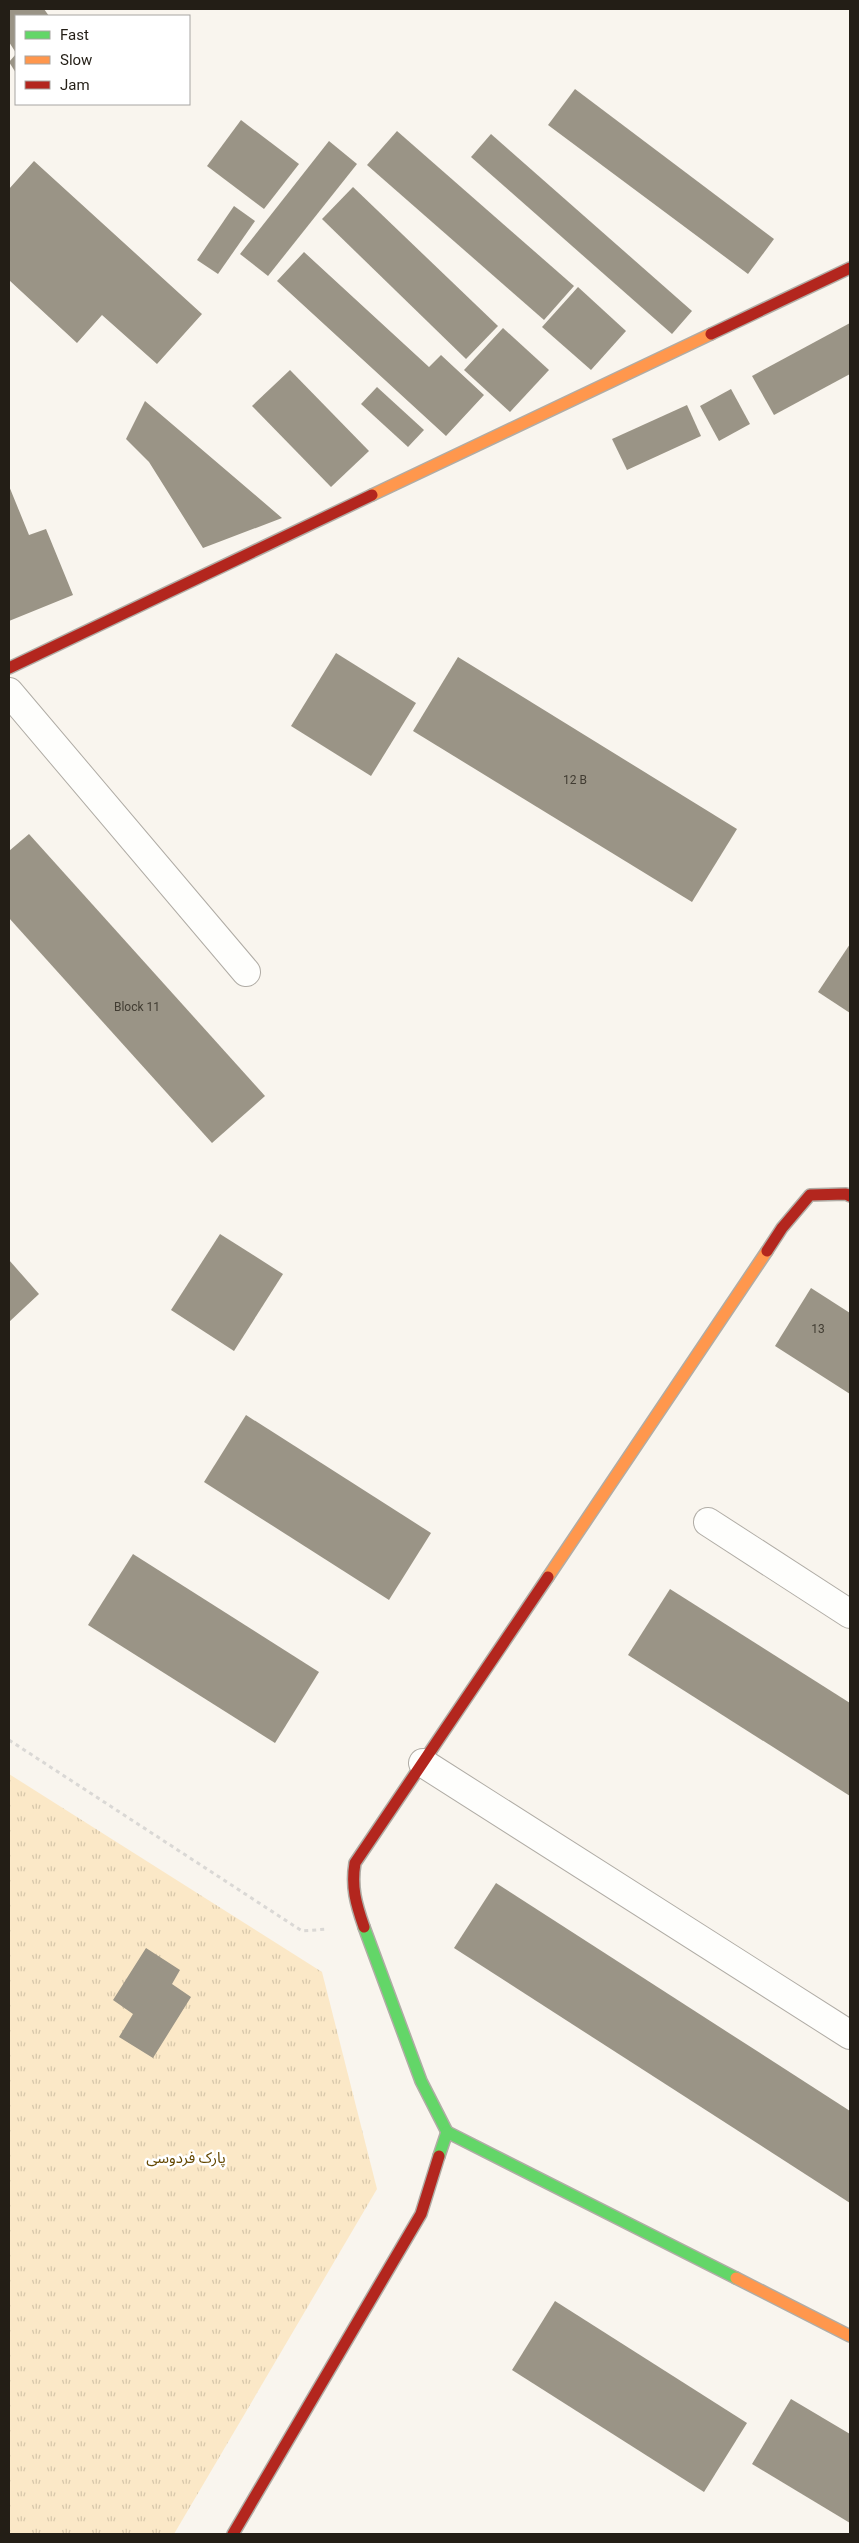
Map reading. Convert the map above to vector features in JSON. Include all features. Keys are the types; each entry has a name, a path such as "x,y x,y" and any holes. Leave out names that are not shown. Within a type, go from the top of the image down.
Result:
{"street":[{"path":"9,668 850,268"},
{"path":"9,692 246,972"},
{"path":"850,1196 846,1194 810,1195 782,1228 355,1863 352,1879 354,1900 363,1925 421,2081 446,2132 850,2336"},
{"path":"708,1522 850,1614"},
{"path":"423,1763 850,2036"},
{"path":"238,2532 420,2214 446,2132"}],"path":[{"path":"9,1740 302,1932 363,1925"}],"green space":[{"name":"پارک فردوسی","path":"9,1774 322,1972 377,2189 174,2534 9,2534"}],"building":[{"path":"9,9 44,9 48,15 15,15 15,51 9,42"},
{"path":"15,55 15,71 9,62"},
{"path":"575,89 774,239 748,274 548,125"},
{"path":"241,120 299,164 264,209 207,166"},
{"path":"397,131 574,286 544,320 367,165"},
{"path":"491,134 692,311 672,334 471,157"},
{"path":"329,141 357,164 268,276 240,254"},
{"path":"34,161 202,314 157,364 102,315 77,343 9,280 9,189"},
{"path":"353,187 498,326 466,359 322,219"},
{"path":"234,206 255,221 218,274 197,260"},
{"path":"304,252 429,367 441,355 484,395 446,436 277,281"},
{"path":"578,287 626,331 591,370 542,327"},
{"path":"850,323 850,374 774,415 752,376"},
{"path":"503,328 549,370 510,412 464,370"},
{"path":"290,370 369,451 331,487 252,406"},
{"path":"377,387 424,430 408,447 361,404"},
{"path":"731,389 750,424 719,441 700,406"},
{"path":"145,401 282,518 203,548 149,462 126,439"},
{"path":"687,405 701,436 627,470 612,439"},
{"path":"9,486 29,535 46,529 73,595 9,621"},
{"path":"336,653 416,703 371,776 291,726"},
{"path":"458,657 737,829 692,902 413,731"},
{"path":"29,834 265,1096 212,1143 9,918 9,851"},
{"path":"850,944 850,1013 818,992"},
{"path":"220,1234 283,1274 234,1351 171,1310"},
{"path":"9,1260 39,1294 9,1322"},
{"path":"811,1288 850,1313 850,1394 775,1346"},
{"path":"246,1415 431,1533 389,1600 204,1482"},
{"path":"133,1554 319,1672 275,1743 88,1625"},
{"path":"670,1589 850,1703 850,1796 628,1655"},
{"path":"496,1883 850,2111 850,2203 454,1948"},
{"path":"146,1948 180,1970 172,1984 191,1997 153,2058 119,2037 133,2014 113,2000"},
{"path":"555,2301 747,2423 704,2492 512,2370"},
{"path":"791,2399 850,2434 850,2523 752,2464"}],"traffic: fast":[{"path":"364,1927 421,2081 447,2132"},
{"path":"439,2156 447,2132 736,2278"}],"traffic: slow":[{"path":"372,495 711,334"},
{"path":"548,1577 767,1251"},
{"path":"736,2278 850,2336"}],"traffic: jam":[{"path":"711,334 850,268"},
{"path":"9,668 372,495"},
{"path":"767,1251 782,1228 810,1195 846,1194 850,1196"},
{"path":"364,1927 355,1895 355,1863 548,1577"},
{"path":"233,2534 421,2214 439,2156"}]}
